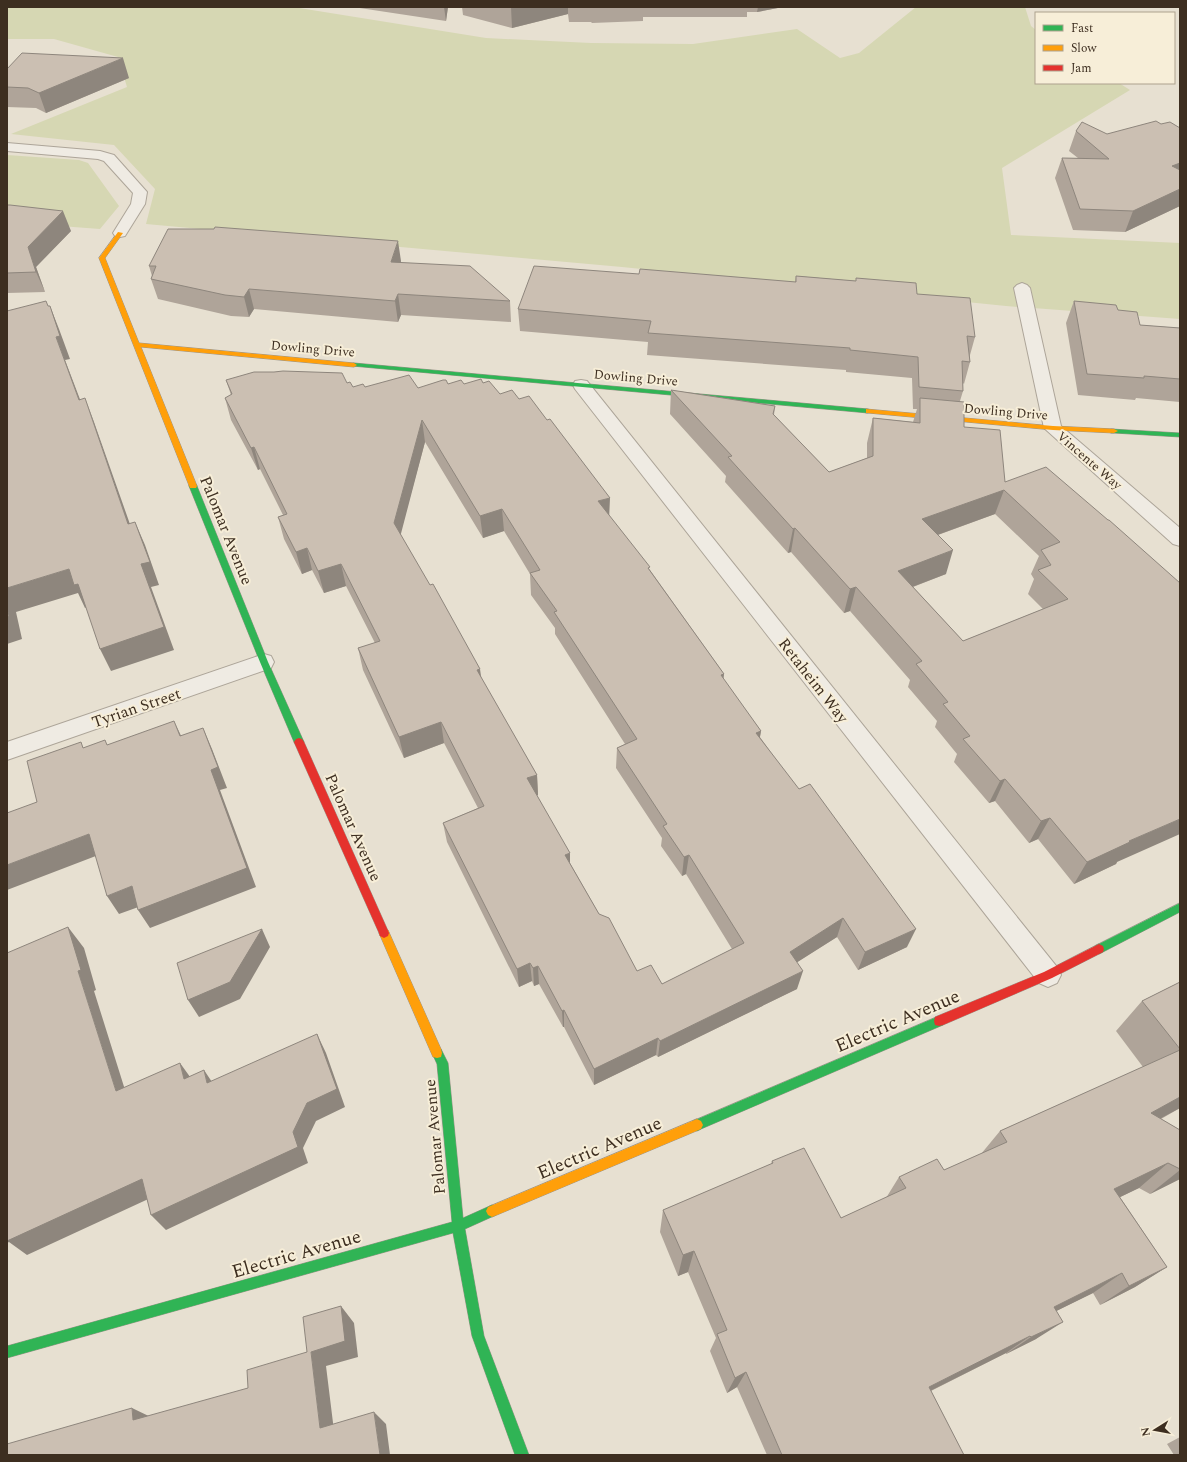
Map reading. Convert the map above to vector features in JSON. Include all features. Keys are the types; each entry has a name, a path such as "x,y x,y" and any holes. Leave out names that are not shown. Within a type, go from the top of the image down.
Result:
{"street":[{"path":"7,147 100,155 109,158 140,192 138,204 120,234"},
{"name":"Palomar Avenue","path":"120,234 102,258 264,662 442,1063 458,1226 478,1336 522,1455"},
{"name":"Vincente Way","path":"1022,288 1053,428 1180,539"},
{"name":"Dowling Drive","path":"137,345 1053,428 1180,435"},
{"name":"Retaheim Way","path":"581,385 1048,975"},
{"name":"Tyrian Street","path":"7,752 264,662"},
{"name":"Electric Avenue","path":"7,1352 458,1226 1048,975 1180,908"}],"green space":[{"path":"7,7 293,7 486,38 591,43 693,44 797,29 840,58 859,53 916,7 1025,7 1031,26 1035,29 1035,84 1121,84 1130,90 1002,168 1011,235 1180,243 1180,319 1006,306 622,267 146,224 155,189 114,145 11,134 127,87 118,57 54,39 7,39"},
{"path":"7,155 79,160 88,163 119,206 100,229 7,222"}],"building":[{"path":"22,53 123,58 39,93 28,88 7,87 7,69"},
{"path":"1156,121 1161,124 1170,122 1180,128 1180,163 1172,166 1180,170 1180,189 1133,211 1080,209 1062,158 1109,159 1076,131 1082,122 1107,134"},
{"path":"7,205 63,211 28,247 36,272 7,273"},
{"path":"215,227 398,241 391,262 470,266 510,301 398,294 395,301 249,289 244,297 225,295 151,279 156,266 149,266 168,229 214,229"},
{"path":"534,266 639,274 640,269 796,282 796,276 856,281 856,278 916,283 917,294 970,298 975,337 967,336 970,362 962,361 963,391 919,387 918,357 850,350 850,348 648,333 651,321 518,309"},
{"path":"46,301 48,306 50,306 60,336 56,337 79,400 85,398 128,524 135,522 150,562 141,564 164,627 100,649 78,584 74,585 69,569 7,588 7,311"},
{"path":"1074,301 1116,305 1118,310 1137,312 1140,325 1180,328 1180,379 1087,374"},
{"path":"254,372 342,373 347,383 350,382 353,387 363,384 365,387 409,375 418,388 443,380 446,380 448,384 461,380 464,384 481,379 483,383 489,381 500,394 512,390 519,399 529,396 547,420 550,419 610,498 598,501 650,567 648,568 724,674 721,675 761,731 756,733 799,789 810,784 916,929 865,952 843,918 790,952 803,971 660,1041 658,1038 594,1069 564,1010 562,1011 538,966 533,968 530,963 517,969 443,823 484,806 441,722 399,737 358,648 380,641 341,564 318,571 307,548 296,552 278,517 287,514 254,447 251,448 225,398 232,394 226,380","holes":["422,420 480,516 502,509 540,570 530,573 557,611 554,612 637,739 617,748 667,824 663,826 684,857 689,855 744,943 662,984 651,965 637,971 609,918 599,914 565,855 570,853 527,778 537,775 477,670 480,669 433,584 430,585 394,523"]},
{"path":"671,390 775,406 773,414 829,472 873,456 873,418 920,423 920,398 964,402 964,427 1000,430 1005,482 1046,467 1180,583 1180,819 1129,841 1130,842 1087,862 1050,818 1041,821 1005,779 1000,781 963,739 970,736 943,704 948,702 916,664 922,661 856,587 850,589 795,528 793,529 728,457 732,456","holes":["1004,490 1060,542 1041,550 1051,565 1038,570 1068,599 963,641 898,571 953,550 922,519"]},
{"path":"174,721 180,736 203,728 218,767 211,770 247,868 138,910 132,886 107,896 89,834 7,865 7,813 37,802 27,761 81,742 83,748 105,740 107,745"},
{"path":"68,927 81,970 78,971 116,1091 180,1063 184,1079 204,1070 207,1083 317,1034 337,1089 307,1103 293,1132 298,1147 151,1215 142,1179 7,1241 7,953"},
{"path":"262,929 230,982 188,1000 177,963"},
{"path":"1180,982 1180,1049 1142,1001"},
{"path":"1180,1050 1180,1097 1151,1113 1180,1130 1180,1169 1168,1163 1114,1189 1167,1267 1129,1286 1122,1273 1054,1307 1063,1322 1031,1337 1030,1336 929,1387 964,1455 782,1455 746,1372 735,1378 717,1334 727,1330 694,1251 683,1255 663,1210 773,1163 772,1161 804,1148 841,1218 906,1188 899,1177 937,1159 944,1170 1007,1142 1000,1131"},
{"path":"341,1306 345,1341 311,1352 320,1428 374,1412 380,1455 7,1455 7,1444 132,1408 133,1420 248,1388 247,1370 307,1352 303,1317"}],"traffic: fast":[{"path":"354,365 868,411"},
{"path":"1114,431 1180,435"},
{"path":"193,486 264,662 299,742"},
{"path":"1099,949 1180,907"},
{"path":"697,1125 939,1021"},
{"path":"437,1053 442,1063 458,1226 478,1336 522,1455"},
{"path":"7,1352 458,1226 492,1211"}],"traffic: slow":[{"path":"120,233 102,258 193,486"},
{"path":"137,345 354,365"},
{"path":"868,411 1053,428 1114,431"},
{"path":"384,933 437,1053"},
{"path":"492,1211 697,1125"}],"traffic: jam":[{"path":"299,742 384,933"},
{"path":"939,1021 1048,975 1099,949"}]}
